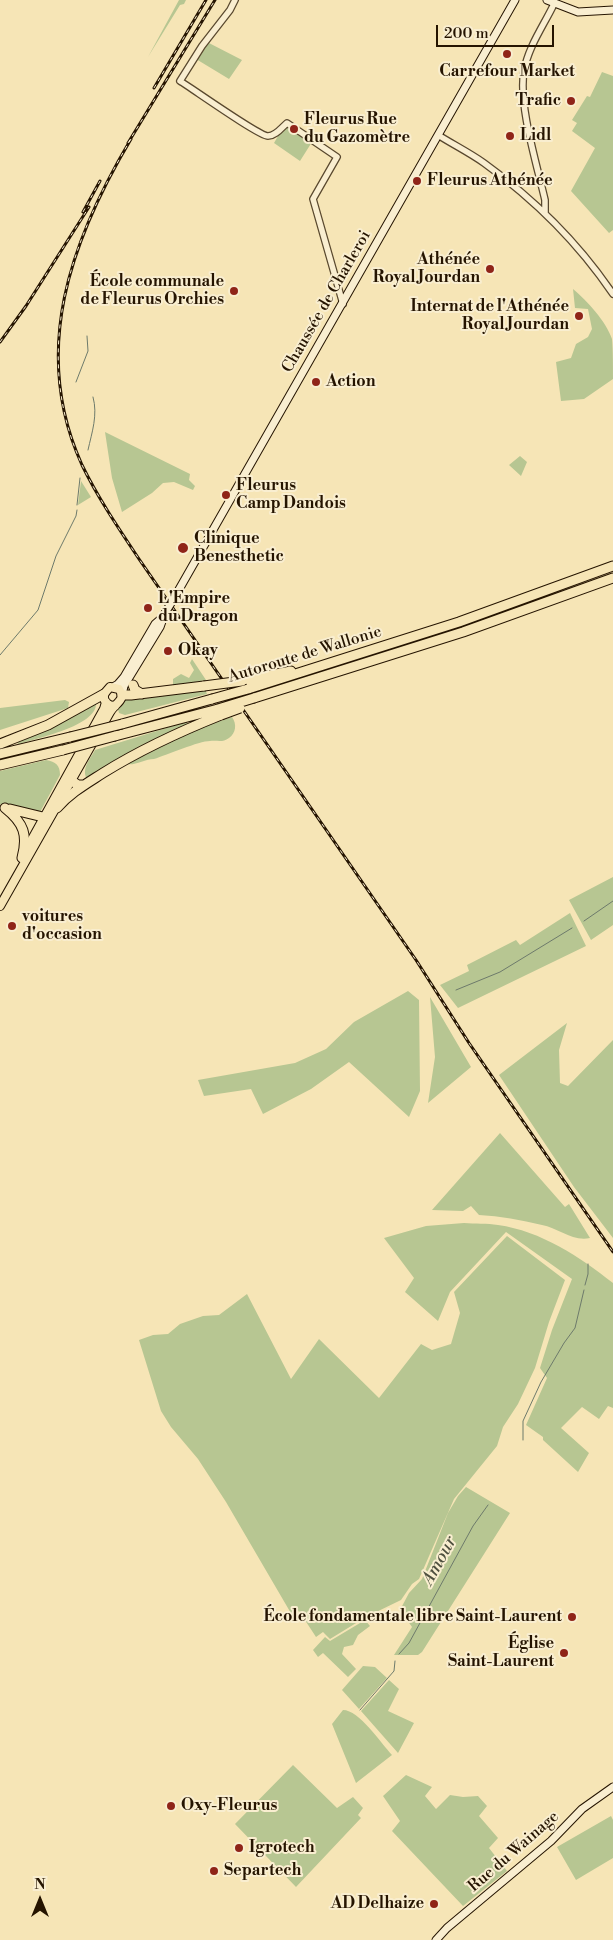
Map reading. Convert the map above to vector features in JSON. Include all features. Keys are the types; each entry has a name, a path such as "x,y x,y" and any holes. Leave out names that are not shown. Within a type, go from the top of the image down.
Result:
{"highway":[{"name":"Autoroute de Wallonie","path":"0,754 212,700 311,670 468,619 613,566"},
{"name":"Autoroute de Wallonie","path":"219,712 243,707 254,698 462,632 613,578"},
{"path":"122,695 242,681 294,670 311,670"},
{"path":"133,685 135,690 142,694"},
{"path":"0,744 48,725 105,698"},
{"path":"0,764 219,712"},
{"path":"55,811 68,796 84,785 160,742 219,712"},
{"path":"72,781 78,785 84,785"},
{"path":"2,807 44,817"},
{"path":"2,807 16,818 24,832 25,841 22,858"}],"main road":[{"name":"Chaussée de Charleroi","path":"149,640 155,624 164,615 173,600 515,0"},
{"path":"551,2 578,12 613,10"},
{"path":"133,685 132,680 149,640"},
{"path":"0,898 104,709 107,689 118,684 124,677 149,640"},
{"path":"0,906 114,706 120,703 124,686 143,655"},
{"path":"113,687 119,689 122,695"},
{"path":"105,698 114,706"},
{"path":"70,771 72,781"},
{"path":"44,817 55,811"},
{"name":"Rue du Wainage","path":"436,1940 447,1928 551,1841 582,1809 613,1787"}],"street":[{"path":"236,0 202,46 180,81 266,136 273,135 287,123 337,157 313,199 342,304"},
{"path":"545,213 545,200 523,94 524,71 551,2"},
{"path":"438,135 484,163 545,213 613,294"}],"green space":[{"path":"179,0 186,0 184,4 180,5 148,57"},
{"path":"207,42 242,60 229,79 196,59"},
{"path":"602,72 613,76 613,230 609,233 571,191 595,148 572,131 577,123 572,120 587,96 590,97"},
{"path":"288,125 312,142 300,161 274,143 281,131"},
{"path":"573,289 596,312 609,332 612,339 613,379 584,399 561,401 556,362 571,358 576,344 588,337 592,329 588,309 575,308"},
{"path":"105,432 190,474 189,480 195,486 193,490 174,482 163,483 152,493 122,512 112,478"},
{"path":"520,456 527,462 521,476 509,465"},
{"path":"81,481 91,497 78,505"},
{"path":"192,659 206,680 173,686 173,679 181,674 189,678 194,670 190,663"},
{"path":"205,689 207,694 125,715 119,713 118,709 125,698"},
{"path":"65,700 69,702 68,708 0,730 0,708"},
{"path":"92,703 96,704 93,712 76,725 51,735 17,743"},
{"path":"232,717 235,728 227,740 205,742 154,759 127,764 196,729"},
{"path":"186,722 189,725 87,779 85,775 86,768 95,750"},
{"path":"46,760 57,764 60,775 39,814 0,804 0,771"},
{"path":"613,877 613,925 591,940 569,900"},
{"path":"570,913 586,946 458,1008 440,985 469,971 467,965 516,940 520,945"},
{"path":"408,991 419,1000 420,1091 409,1117 349,1062 311,1089 263,1114 251,1089 204,1096 198,1080 295,1063 326,1049 354,1022"},
{"path":"430,997 471,1067 428,1103 435,1057"},
{"path":"567,1023 559,1050 560,1083 568,1086 613,1040 613,1238 574,1187 499,1075"},
{"path":"500,1133 565,1207 569,1204 590,1238 578,1238 526,1221 479,1215 471,1206 463,1211 432,1210"},
{"path":"464,1223 490,1224 514,1228 545,1239 587,1264 613,1283 613,1408 608,1406 599,1419 582,1407 561,1428 589,1453 578,1472 543,1440 543,1437 526,1425 547,1378 540,1368 552,1330 572,1279 506,1232 450,1292 438,1321 405,1292 414,1278 384,1238 426,1226"},
{"path":"507,1236 565,1280 549,1322 535,1368 518,1404 503,1427 497,1446 454,1499 419,1579 412,1584 401,1600 366,1617 330,1639 323,1632 316,1637 299,1611 292,1615 226,1502 198,1459 171,1427 161,1411 139,1340 153,1335 168,1334 180,1324 203,1316 219,1315 247,1294 291,1379 319,1339 379,1398 421,1344 432,1350 451,1344 460,1313 454,1292"},
{"path":"466,1487 510,1513 422,1652 418,1655 394,1655 412,1627 400,1610 409,1593 422,1579 448,1513"},
{"path":"365,1620 370,1626 358,1635 353,1645 344,1647 342,1654 356,1669 348,1677 323,1653 318,1657 313,1650 325,1637 330,1641"},
{"path":"363,1666 375,1667 387,1678 359,1709 342,1690"},
{"path":"389,1680 399,1689 388,1711 414,1723 398,1753 361,1711"},
{"path":"343,1710 349,1711 363,1721 392,1755 356,1783 332,1724"},
{"path":"293,1765 337,1808 353,1797 363,1808 358,1815 361,1818 296,1887 235,1824"},
{"path":"406,1775 432,1787 425,1796 436,1809 450,1795 463,1797 478,1796 487,1806 479,1816 498,1838 489,1848 507,1871 463,1906 392,1831 400,1821 383,1796"},
{"path":"611,1816 613,1820 613,1858 576,1880 557,1847"}],"waterway":[{"path":"76,382 88,351 87,336"},
{"path":"88,450 95,417 93,397"},
{"path":"77,505 80,478"},
{"path":"0,655 38,610 56,556 76,516 77,510"},
{"path":"584,921 613,901"},
{"path":"456,990 500,972 572,928"},
{"name":"Amour","path":"585,1285 588,1264"},
{"name":"Amour","path":"523,1440 523,1421 541,1382 575,1328 584,1290"},
{"name":"Amour","path":"399,1654 409,1643 473,1526 488,1505"},
{"name":"Amour","path":"360,1710 394,1671 395,1661"}],"railway":[{"path":"154,88 206,0"},
{"path":"128,143 215,0"},
{"path":"131,139 91,217 75,256 64,297 59,338 59,380 67,422 82,465 116,525 416,960 469,1043 613,1252"},
{"path":"83,212 100,181"},
{"path":"0,342 26,306 89,207"}],"place":[{"name":"Carrefour Market","path":"507,54"},
{"name":"Trafic","path":"571,101"},
{"name":"Fleurus Rue du Gazomètre","path":"294,129"},
{"name":"Lidl","path":"510,136"},
{"name":"Fleurus Athénée","path":"417,181"},
{"name":"Athénée Royal Jourdan","path":"490,269"},
{"name":"École communale de Fleurus Orchies","path":"234,291"},
{"name":"Internat de l'Athénée Royal Jourdan","path":"579,316"},
{"name":"Action","path":"316,382"},
{"name":"Fleurus Camp Dandois","path":"226,495"},
{"name":"Clinique Benesthetic","path":"183,548"},
{"name":"L'Empire du Dragon","path":"148,608"},
{"name":"Okay","path":"168,651"},
{"name":"voitures d'occasion","path":"12,926"},
{"name":"École fondamentale libre Saint-Laurent","path":"572,1617"},
{"name":"Église Saint-Laurent","path":"564,1653"},
{"name":"Oxy-Fleurus","path":"171,1806"},
{"name":"Igrotech","path":"239,1848"},
{"name":"Separtech","path":"214,1871"},
{"name":"AD Delhaize","path":"434,1904"}]}
